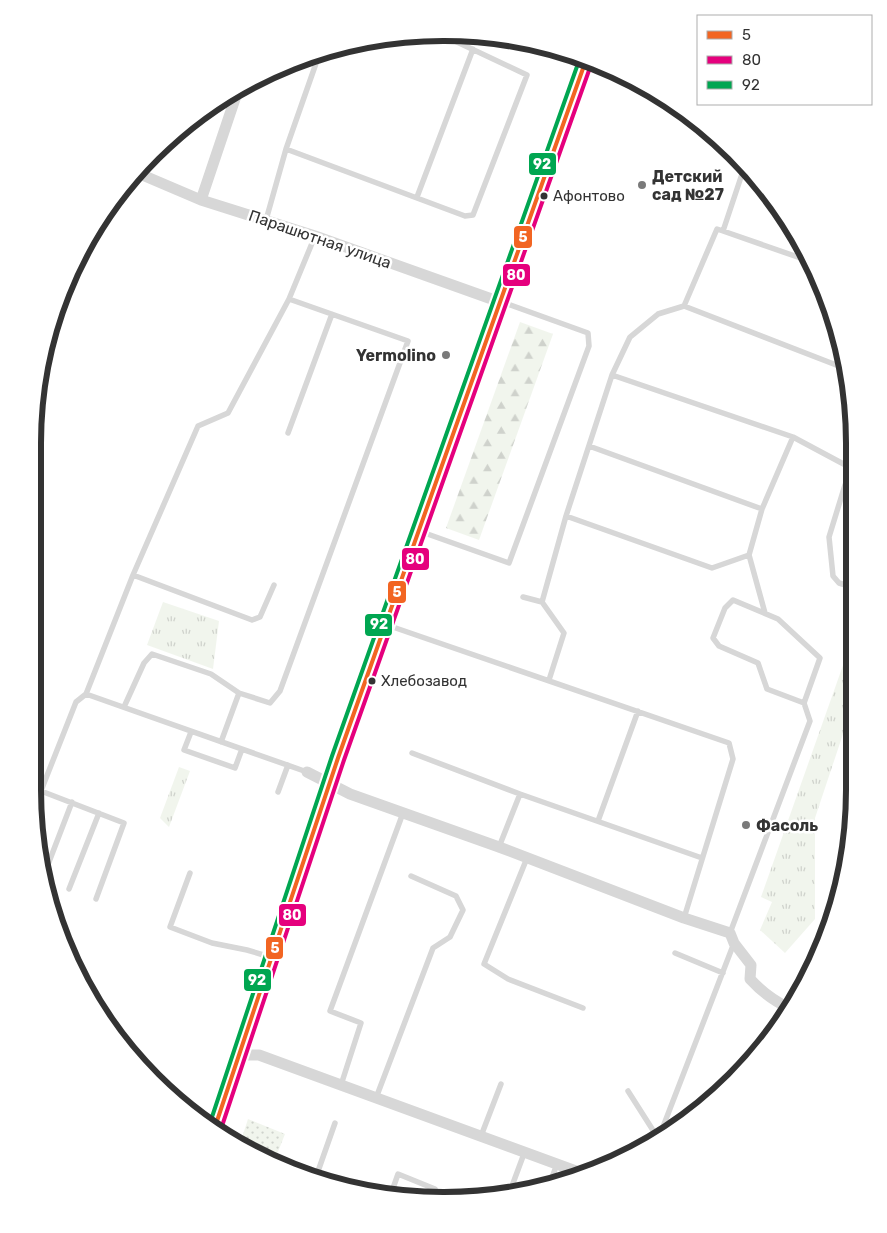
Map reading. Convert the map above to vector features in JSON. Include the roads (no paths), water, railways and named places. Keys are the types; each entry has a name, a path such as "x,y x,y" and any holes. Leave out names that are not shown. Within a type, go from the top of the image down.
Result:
{"main road":[{"path":"217,1122 329,783 584,67"}],"street":[{"path":"201,200 235,100"},
{"name":"Парашютная улица","path":"143,175 201,200 315,236 500,302"},
{"path":"307,772 350,794 527,858 732,938 751,965 750,979 758,988 783,1005"},
{"path":"238,1055 259,1056 573,1170"}],"lane":[{"path":"286,149 464,216 473,214 527,75 456,41"},
{"path":"417,197 473,49"},
{"path":"266,220 286,149 316,62"},
{"path":"723,231 741,173"},
{"path":"684,306 717,229 800,258"},
{"path":"41,791 76,702 86,694 132,576 198,426 228,413 289,299 315,236"},
{"path":"124,707 144,663 152,654 211,674 238,693 270,703 280,691 408,342 289,299"},
{"path":"419,531 509,563 589,346 588,333 500,302"},
{"path":"542,602 566,516 612,375 630,337 658,314 684,306 838,366"},
{"path":"288,433 332,314"},
{"path":"612,375 793,437 846,465"},
{"path":"765,613 749,555 762,509 793,437"},
{"path":"589,446 762,509"},
{"path":"846,484 829,537 833,576 839,583 846,585"},
{"path":"566,516 712,568 749,555"},
{"path":"132,576 252,620 260,617 274,585"},
{"path":"523,597 542,602 564,633 549,680"},
{"path":"663,1126 723,973 732,938 810,721 804,703 820,658 778,619 733,600 725,608 713,638 718,646 758,663 767,689 804,703"},
{"path":"386,624 729,743 733,759 684,918"},
{"path":"220,742 238,693"},
{"path":"86,694 307,772"},
{"path":"598,821 638,711"},
{"path":"191,732 184,750 235,768 242,749"},
{"path":"412,753 520,794 702,858"},
{"path":"278,792 288,765"},
{"path":"41,791 124,823 96,899"},
{"path":"499,848 520,794"},
{"path":"48,864 72,802"},
{"path":"69,889 99,813"},
{"path":"340,1085 361,1024 330,1011 404,813"},
{"path":"527,858 484,964 508,979 583,1008"},
{"path":"190,873 170,927 212,943 270,957"},
{"path":"376,1098 433,948 450,937 463,910 456,896 412,876"},
{"path":"675,953 723,973"},
{"path":"481,1136 502,1084"},
{"path":"628,1091 654,1132"},
{"path":"318,1171 336,1123"},
{"path":"512,1186 525,1151"},
{"path":"552,1177 557,1164"},
{"path":"393,1188 398,1174 435,1189"}],"place":[{"name":"Детский сад №27","path":"642,185"},
{"name":"Афонтово","path":"544,196"},
{"name":"Yermolino","path":"446,355"},
{"name":"Хлебозавод","path":"372,681"},
{"name":"Фасоль","path":"746,825"}]}
